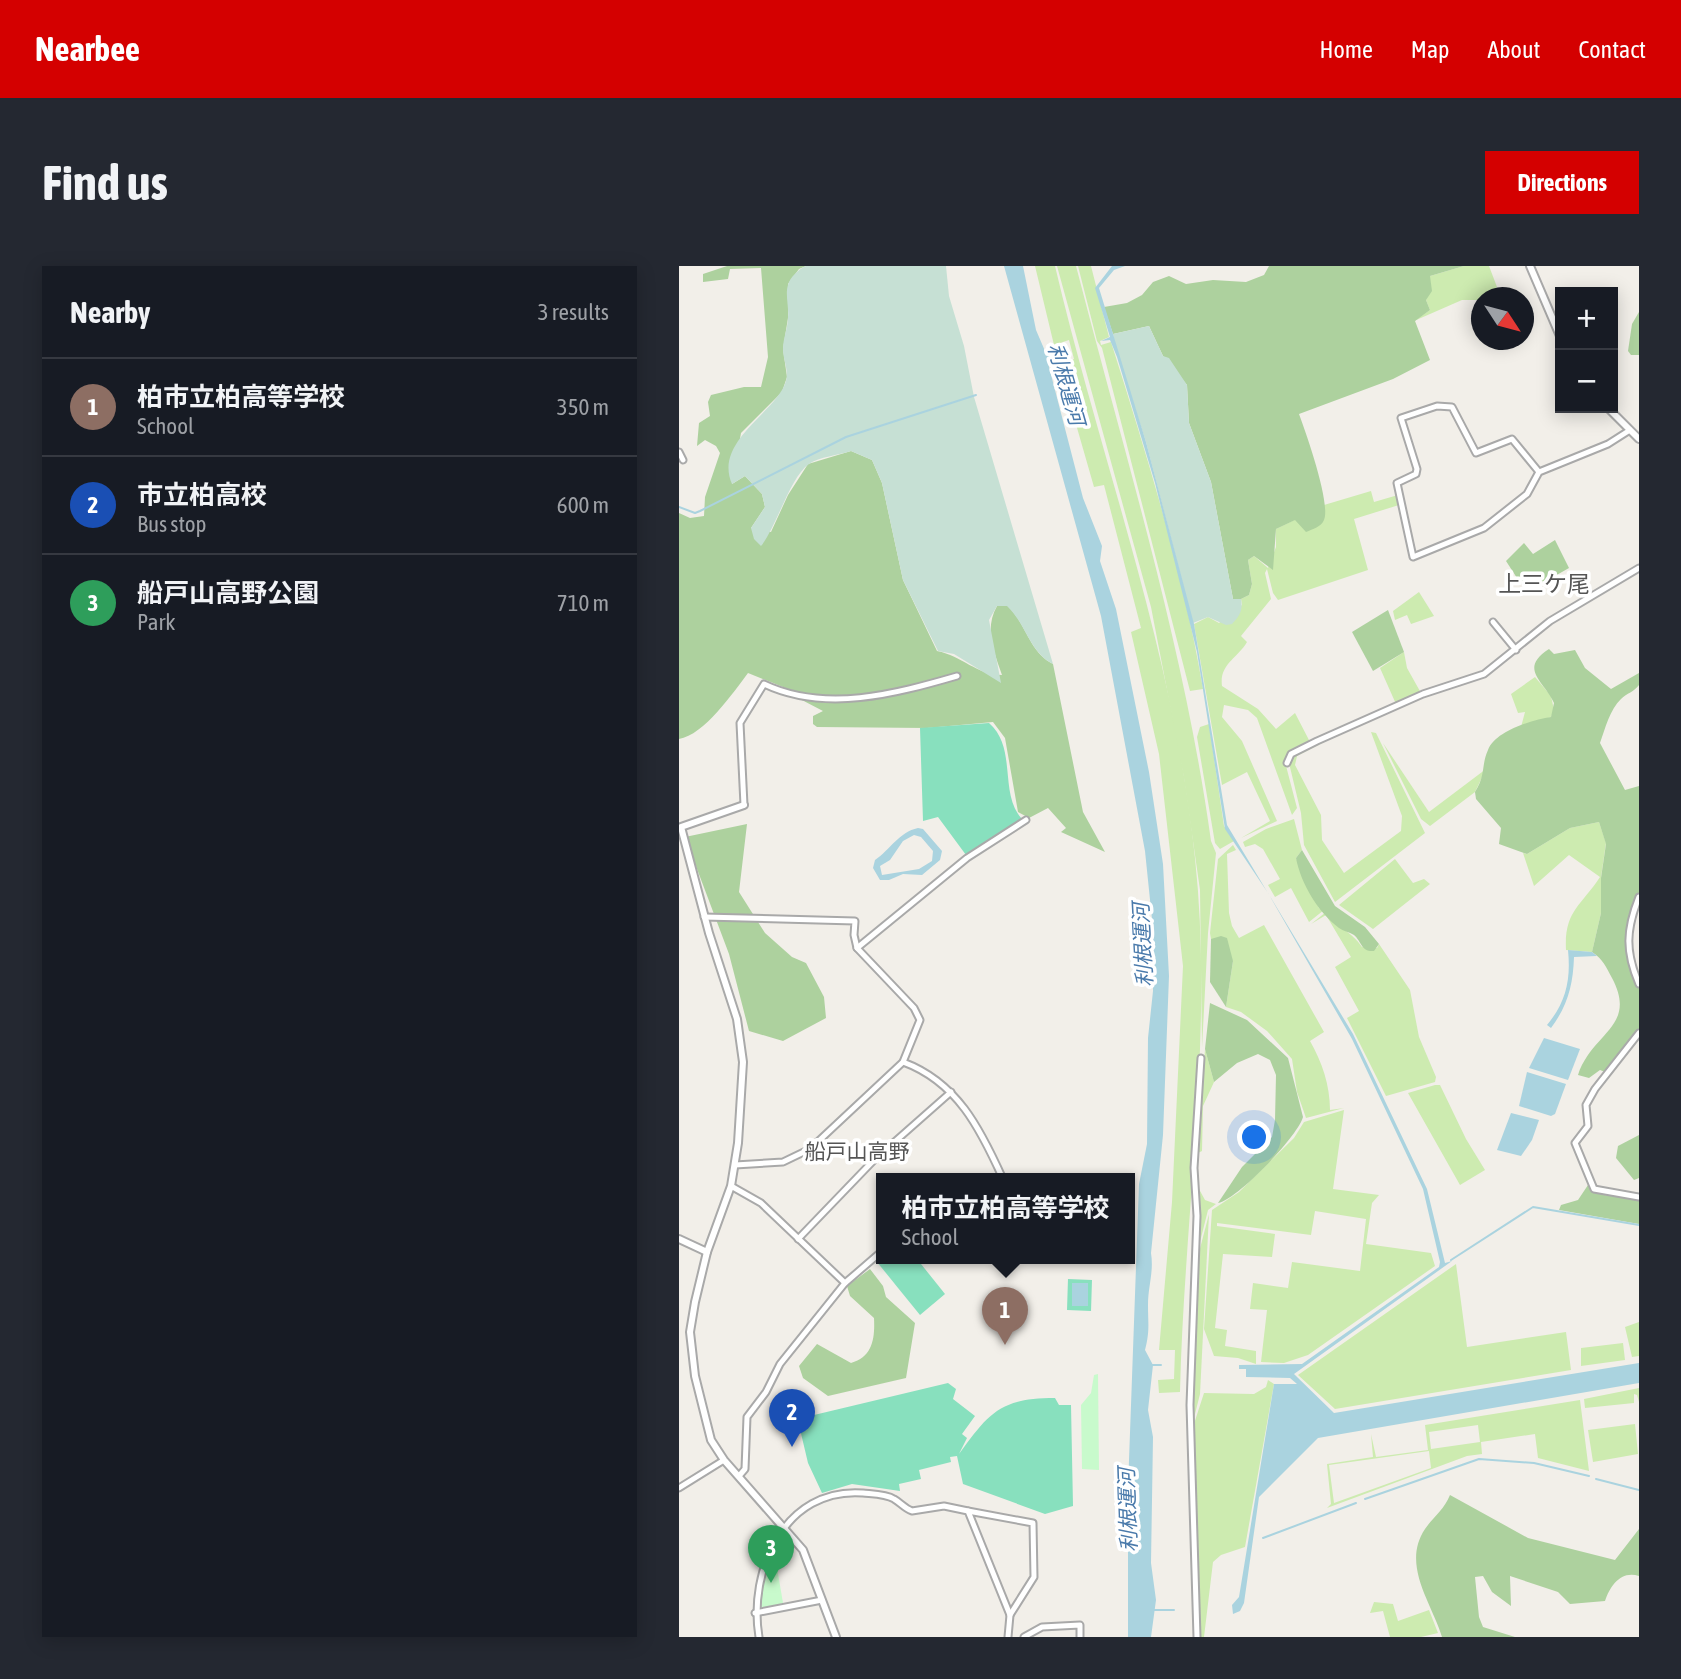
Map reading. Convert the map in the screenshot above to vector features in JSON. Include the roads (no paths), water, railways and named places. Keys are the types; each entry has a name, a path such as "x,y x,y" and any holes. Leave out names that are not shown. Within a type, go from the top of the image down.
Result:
{"street":[{"path":"1530,266 1555,324"},
{"path":"1539,472 1511,439 1476,453 1452,407 1437,406 1401,418 1417,469 1416,474 1397,483 1413,557 1484,528 1527,494 1539,472 1608,443 1630,430"},
{"path":"1613,413 1639,439"},
{"path":"679,452 683,460"},
{"path":"1287,762 1291,754 1317,741 1423,694 1484,674 1550,621 1639,568"},
{"path":"1493,622 1516,650"},
{"path":"836,1637 803,1550 724,1460 708,1431 692,1359 691,1332 707,1252 731,1186 735,1165 743,1074 742,1041 680,828 744,805 740,723 764,684 798,696 843,698 882,696 957,676"},
{"path":"857,948 955,867 1026,820"},
{"path":"1639,897 1627,938 1631,965 1639,984"},
{"path":"704,917 855,921 854,936 857,948 918,1013 919,1025 903,1062 799,1157 783,1162 735,1165"},
{"path":"1639,1033 1595,1089 1586,1105 1588,1126 1575,1143 1594,1189 1639,1197"},
{"path":"1197,1637 1190,1405 1197,1216 1194,1168 1201,1058"},
{"path":"903,1062 925,1069 951,1092 976,1125 1000,1173"},
{"path":"798,1238 874,1160 951,1092"},
{"path":"731,1186 751,1196 845,1283"},
{"path":"679,1239 707,1252"},
{"path":"739,1476 744,1469 745,1426 750,1413 766,1392 789,1352 845,1283 876,1256"},
{"path":"679,1489 724,1460"},
{"path":"759,1637 755,1613 764,1569 783,1526 816,1502 852,1493 891,1497 912,1511 944,1506 1033,1523 1034,1577 1010,1615"},
{"path":"968,1511 1010,1615 1011,1636"},
{"path":"755,1613 822,1600"},
{"path":"1024,1637 1050,1625 1080,1625 1080,1637"},
{"path":"1036,1630 1039,1637"}],"water":[{"path":"1004,266 1023,266 1036,330 1045,351 1050,350 1052,360 1048,363 1083,498 1102,546 1100,561 1116,609 1149,772 1163,864 1169,976 1163,1135 1151,1253 1145,1350 1153,1365 1148,1410 1153,1437 1151,1563 1156,1600 1151,1637 1128,1637 1128,1488 1139,1184 1147,1144 1148,1038 1153,991 1153,929 1145,851 1101,616"},
{"path":"1112,266 1125,266 1114,270 1099,288 1146,442 1194,624 1227,825 1268,893 1225,829 1197,652 1155,483 1117,357 1110,340 1101,341 1110,337 1095,288"},
{"path":"923,829 942,851 940,860 922,875 903,874 889,880 880,880 873,868 875,860 911,830","holes":["914,835 921,837 933,851 932,861 919,869 882,875 880,866 890,860 903,841"]},
{"path":"1268,893 1353,1034 1427,1189 1445,1263 1452,1261 1294,1374 1334,1413 1639,1363 1639,1383 1318,1438 1259,1497 1244,1603 1240,1611 1233,1614 1232,1605 1239,1597 1274,1384 1297,1384 1290,1378 1246,1377 1246,1369 1239,1369 1239,1365 1302,1364 1439,1267 1440,1262 1423,1189 1352,1039"},
{"path":"1568,950 1592,952 1597,956 1574,957 1569,994 1551,1028 1547,1025 1559,1008 1566,990"},
{"path":"1544,1038 1580,1049 1568,1080 1529,1068"},
{"path":"1527,1072 1566,1084 1555,1114 1551,1116 1519,1106"},
{"path":"1511,1113 1539,1120 1532,1140 1521,1156 1497,1150"},
{"path":"1072,1283 1088,1283 1088,1306 1072,1306"}],"waterway":[{"name":"利根運河","path":"1052,357 1067,352"},
{"path":"679,507 695,513 846,437 976,395"},
{"path":"1451,1260 1533,1207 1639,1225"},
{"path":"1151,1365 1161,1365"},
{"path":"1365,1499 1479,1459 1534,1463 1589,1476"},
{"path":"1596,1479 1639,1490"},
{"path":"1263,1538 1356,1503"},
{"path":"1154,1610 1174,1610"}],"place":[{"name":"柏市立柏高等学校","path":"1005,1345"},
{"name":"市立柏高校","path":"792,1447"},
{"name":"船戸山高野公園","path":"771,1583"}],"district":[{"name":"上三ケ尾","path":"1544,584"},
{"name":"船戸山高野","path":"857,1151"}]}
